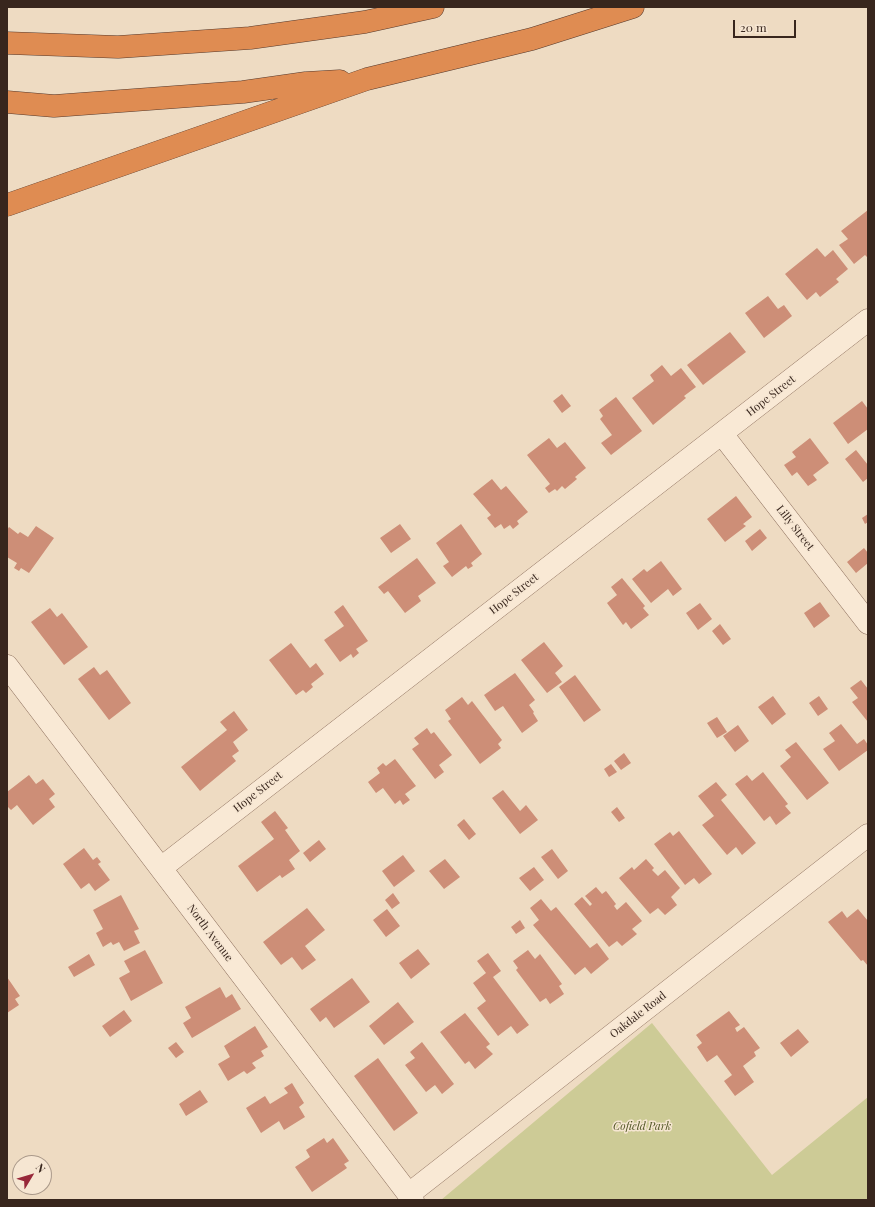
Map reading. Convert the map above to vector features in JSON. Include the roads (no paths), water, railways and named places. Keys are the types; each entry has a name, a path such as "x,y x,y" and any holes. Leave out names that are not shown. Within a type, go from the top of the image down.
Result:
{"highway":[{"path":"7,43 118,47 250,38 365,22 433,7"},
{"path":"7,205 367,79 532,39 633,7"},
{"path":"7,102 54,106 243,92 306,83 367,79"}],"street":[{"name":"Hope Street","path":"161,868 868,320"},
{"name":"Lilly Street","path":"722,434 866,617"},
{"name":"North Avenue","path":"8,672 161,868 411,1197"},
{"name":"Oakdale Road","path":"411,1197 868,835"}],"park label":[{"name":"Cofield Park","path":"642,1127"}]}
